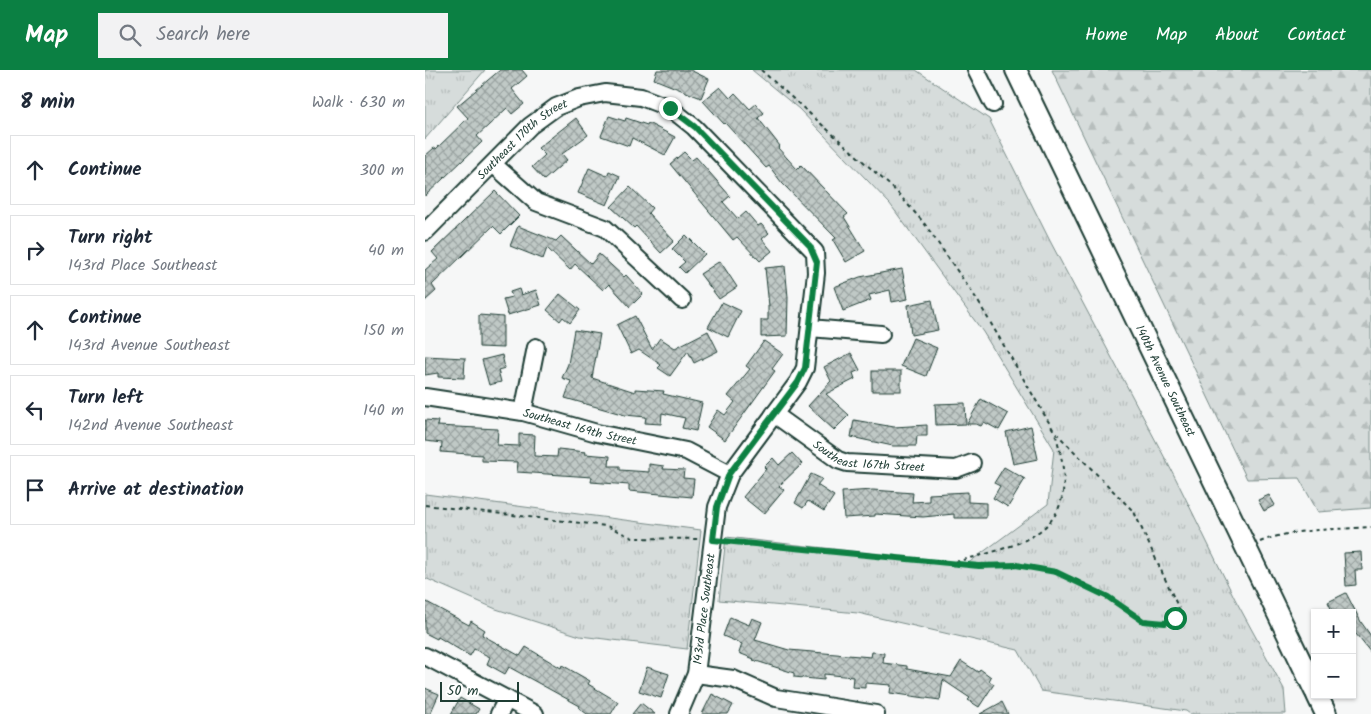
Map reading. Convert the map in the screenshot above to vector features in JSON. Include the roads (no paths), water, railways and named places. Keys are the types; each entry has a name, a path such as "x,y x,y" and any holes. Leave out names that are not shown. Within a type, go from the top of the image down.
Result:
{"main road":[{"name":"140th Avenue Southeast","path":"1016,70 1311,683"},
{"path":"1319,699 1326,714"}],"street":[{"path":"976,70 993,104"},
{"name":"Southeast 170th Street","path":"425,232 530,126 556,107 579,98 605,93 641,97 670,108 695,127 810,246 817,262"},
{"path":"493,164 536,202 605,228 682,300"},
{"name":"143rd Place Southeast","path":"679,714 696,674 717,507 729,474 798,382 805,368 817,262"},
{"path":"810,328 881,334"},
{"path":"523,412 536,347"},
{"name":"Southeast 169th Street","path":"425,397 523,412 597,433 686,451 729,474"},
{"name":"Southeast 167th Street","path":"774,414 837,460 847,463 956,469 972,463"},
{"path":"425,656 535,714"},
{"path":"696,674 733,679 776,698 875,714"},
{"path":"499,714 507,699"}]}
